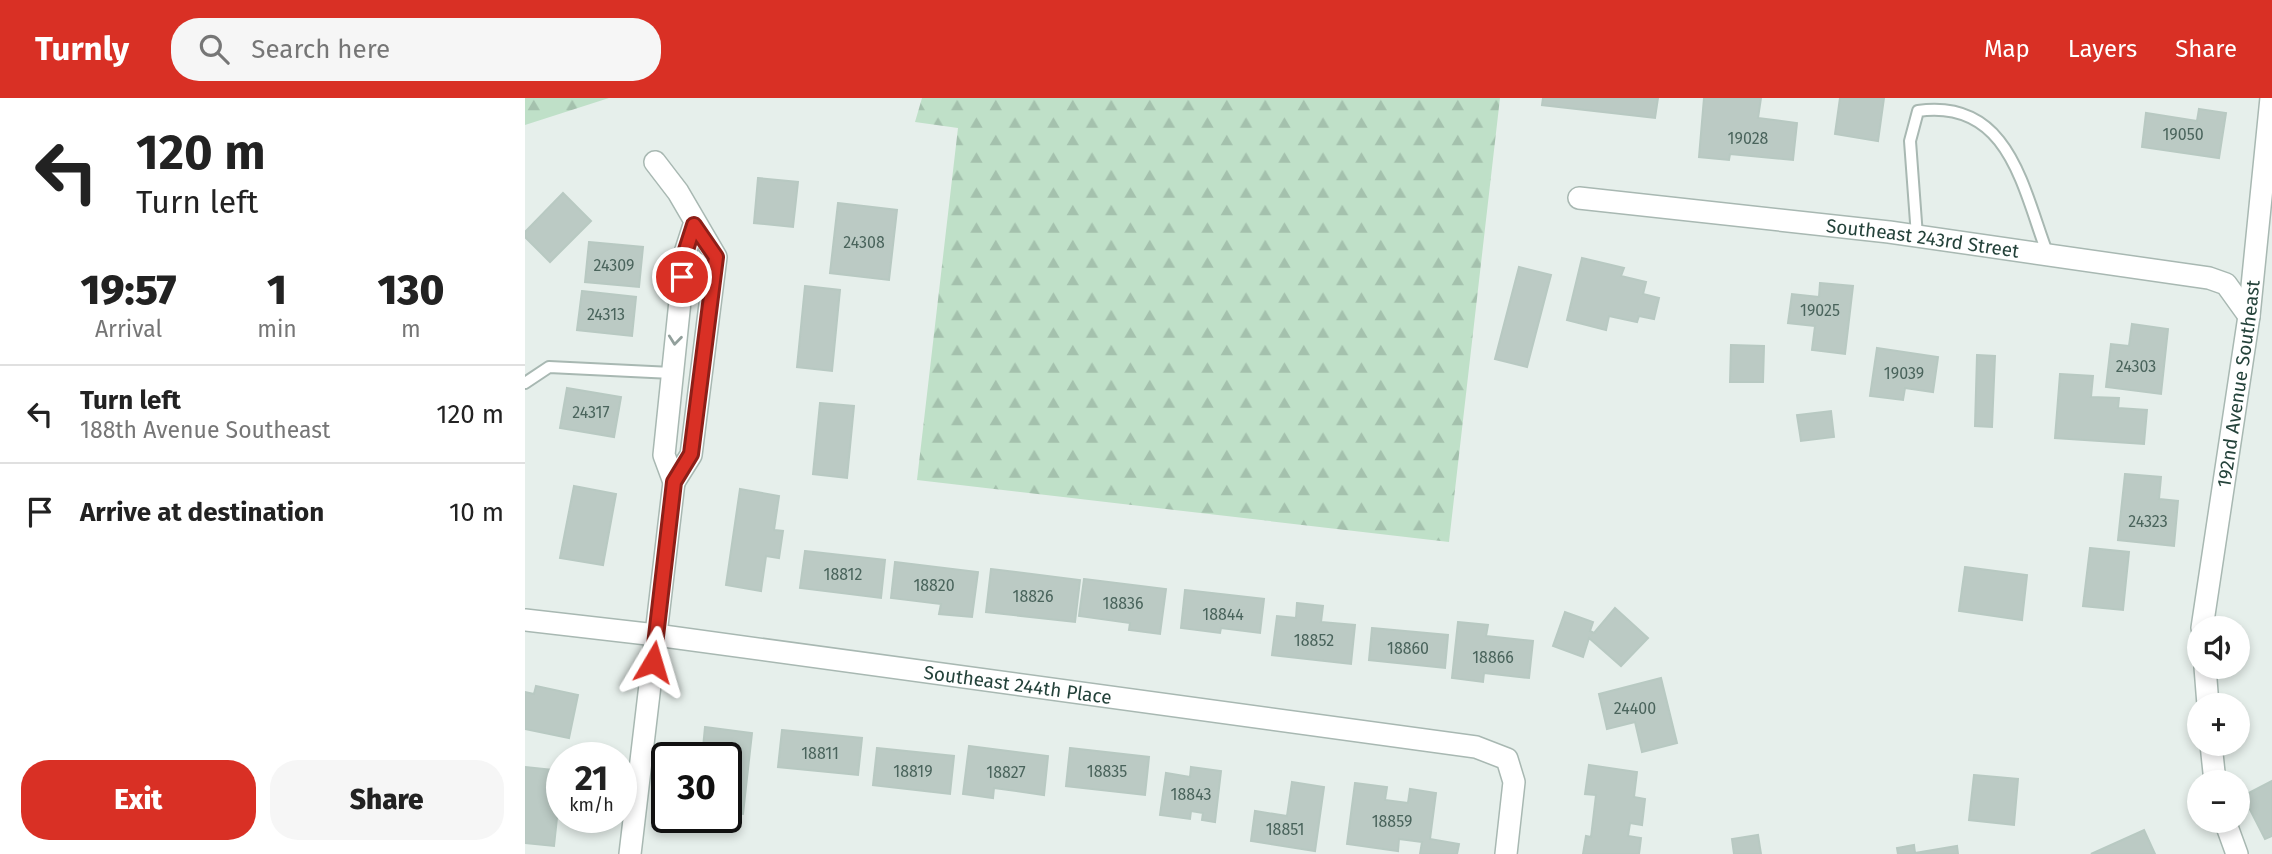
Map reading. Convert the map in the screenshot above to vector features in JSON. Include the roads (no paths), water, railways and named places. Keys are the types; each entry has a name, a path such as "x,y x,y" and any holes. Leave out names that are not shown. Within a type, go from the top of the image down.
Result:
{"street":[{"name":"192nd Avenue Southeast","path":"2204,616 2249,316 2271,98"},
{"path":"630,854 674,482 691,454 716,257 694,225 678,192 655,162"},
{"name":"Southeast 243rd Street","path":"1579,198 1917,236 2209,278 2226,284 2249,316"},
{"path":"674,482 664,455 685,253 694,225"},
{"name":"Southeast 244th Place","path":"525,620 656,635 1475,747 1507,759 1514,782 1506,854"},
{"path":"2229,833 2237,854"}],"lane":[{"path":"1917,236 1910,141 1918,110 1948,108 1976,115 1991,126 2006,144 2048,255"},
{"path":"525,383 549,367 671,373"}]}
